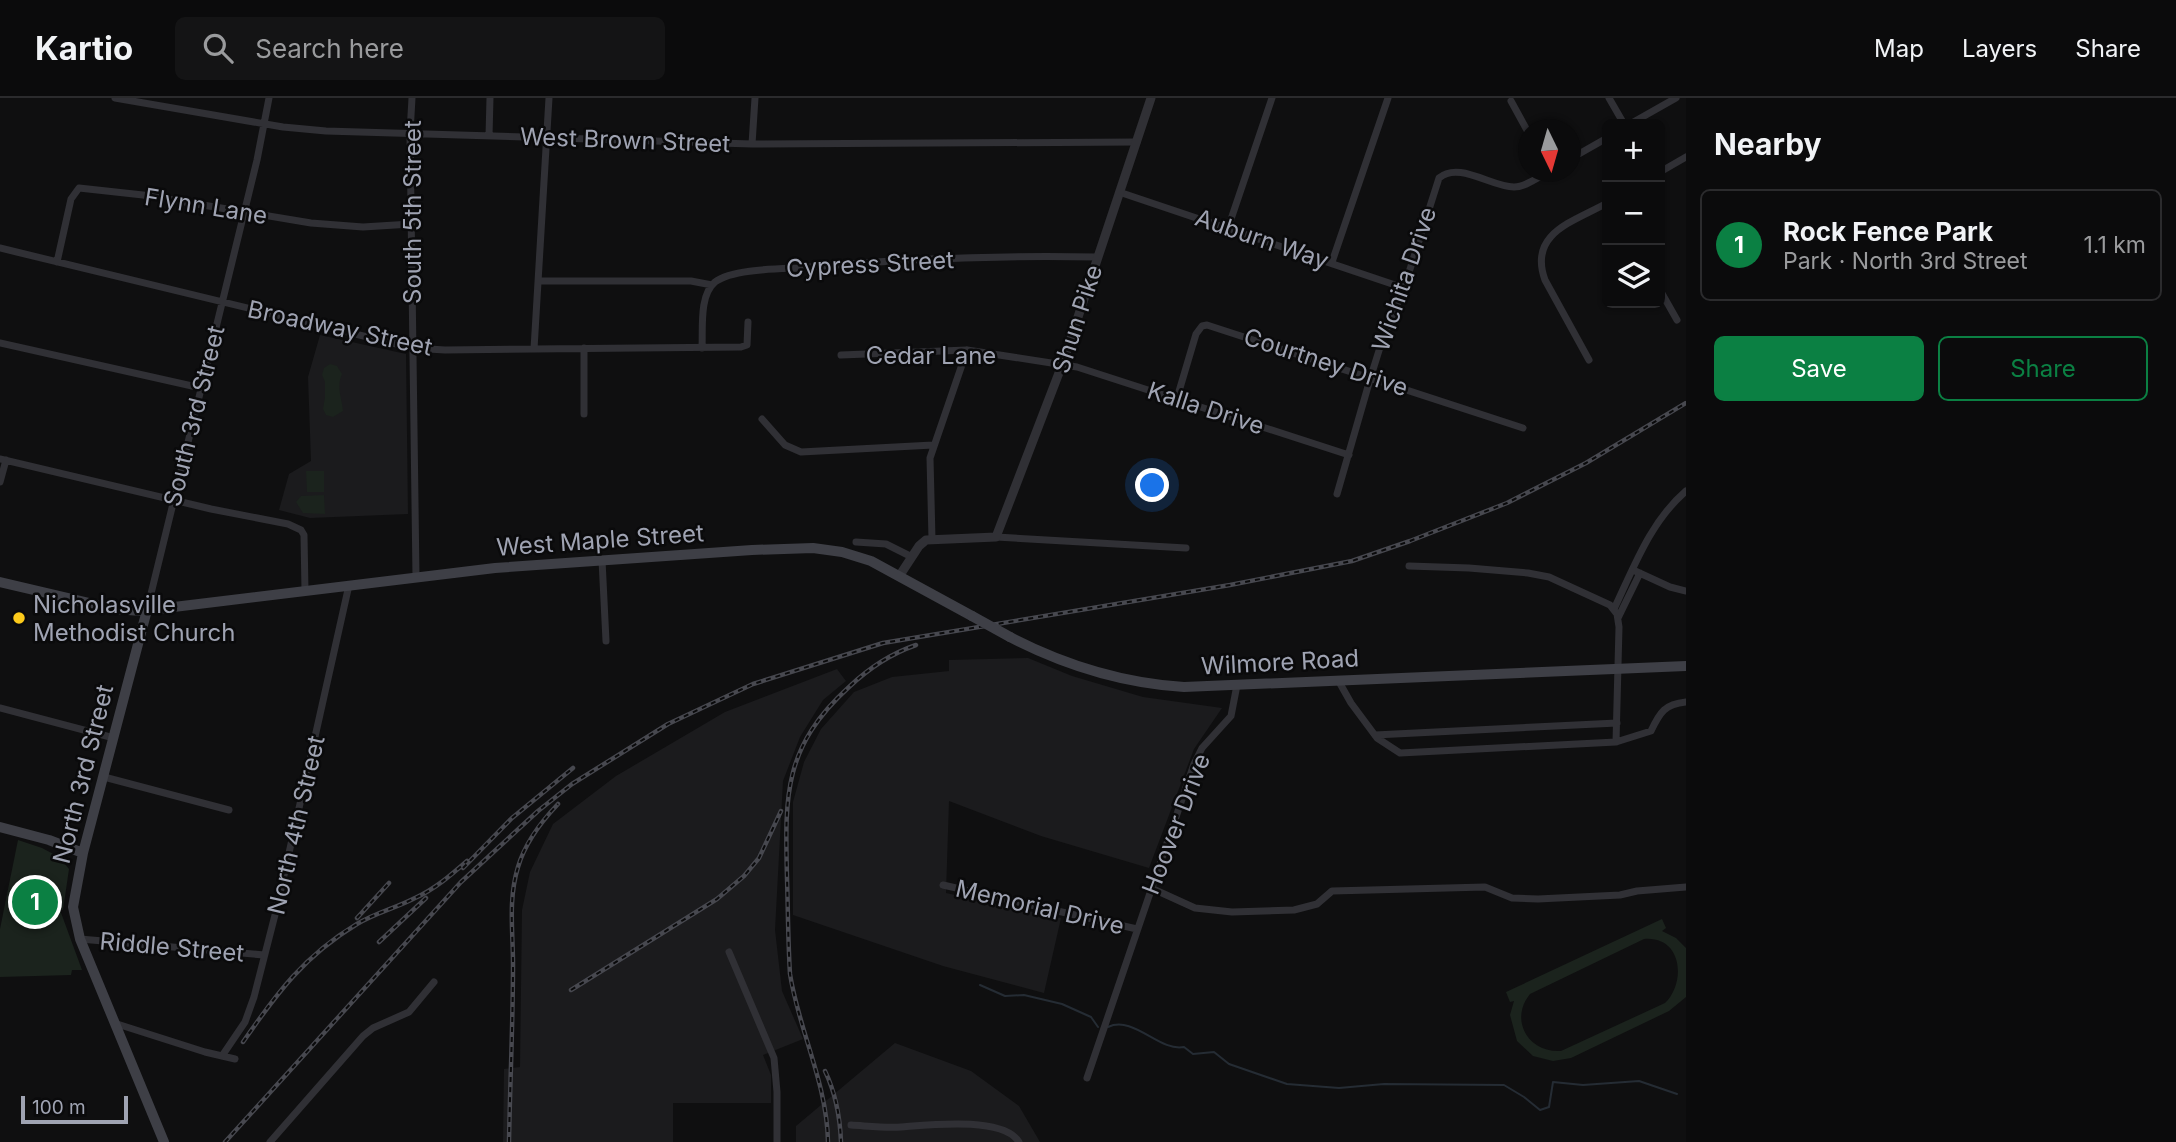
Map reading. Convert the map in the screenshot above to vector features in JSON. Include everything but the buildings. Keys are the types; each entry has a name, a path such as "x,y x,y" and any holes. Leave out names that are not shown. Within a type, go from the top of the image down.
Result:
{"main road":[{"name":"West Maple Street","path":"0,582 115,609 146,610 495,568 760,549 813,548 857,556 900,576"},
{"name":"Wilmore Road","path":"900,576 1010,637 1062,662 1127,680 1184,687 1686,666"},
{"name":"North 3rd Street","path":"146,610 83,853 73,907 80,939 160,1141"},
{"path":"0,827 49,840 83,853"}],"street":[{"name":"West Brown Street","path":"115,98 297,129 752,144 1137,142"},
{"name":"South 3rd Street","path":"146,610 270,98"},
{"name":"South 5th Street","path":"412,98 410,133 416,577"},
{"path":"489,136 490,98"},
{"path":"534,349 549,98"},
{"path":"752,144 755,98"},
{"name":"Shun Pike","path":"996,537 1062,365 1151,98"},
{"path":"1228,228 1272,98"},
{"path":"1332,262 1388,98"},
{"path":"1609,98 1621,119"},
{"path":"1639,119 1676,98"},
{"path":"1511,101 1521,119"},
{"path":"1581,153 1602,141"},
{"path":"1665,169 1686,157"},
{"name":"Wichita Drive","path":"1337,494 1382,341 1404,288 1439,178 1444,174 1457,172 1511,187 1531,182"},
{"name":"Flynn Lane","path":"57,262 71,200 79,188 346,226 411,223"},
{"name":"Auburn Way","path":"1119,192 1404,288"},
{"path":"1588,360 1545,280 1540,256 1545,243 1553,234 1602,206"},
{"name":"Broadway Street","path":"0,248 413,348 741,347 747,345 748,322"},
{"name":"Cypress Street","path":"712,285 730,276 746,273 851,263 1097,257"},
{"path":"538,281 691,281 712,285 706,298 702,348"},
{"path":"1665,299 1677,320"},
{"name":"Courtney Drive","path":"1177,398 1196,334 1207,324 1523,428"},
{"path":"0,343 201,388"},
{"path":"584,348 584,414"},
{"path":"932,539 929,473 933,445 967,351"},
{"name":"Cedar Lane","path":"841,355 967,351 1062,365"},
{"name":"Kalla Drive","path":"1062,365 1077,367 1177,398 1349,455"},
{"path":"761,419 785,445 800,452 933,445"},
{"path":"0,482 3,460 288,524 304,535 305,591"},
{"path":"1618,619 1656,525 1669,507 1686,491"},
{"path":"900,576 922,543 932,539 996,537 1186,548"},
{"path":"856,542 886,544 912,557"},
{"path":"602,560 606,640"},
{"path":"1409,566 1528,573 1549,577 1605,601 1614,609 1618,619 1616,742"},
{"path":"1636,572 1686,591"},
{"path":"1614,609 1636,572"},
{"name":"North 4th Street","path":"222,1056 245,1022 276,911 349,585"},
{"path":"1338,680 1351,704 1375,736 1400,753 1616,742 1651,731 1664,708 1673,703 1686,702"},
{"name":"Hoover Drive","path":"1087,1078 1194,764 1202,748 1230,716 1237,685"},
{"path":"0,708 114,738"},
{"path":"1375,736 1617,723"},
{"path":"104,777 229,810"},
{"name":"Memorial Drive","path":"943,885 1137,929"},
{"path":"1151,888 1195,908 1232,912 1294,910 1317,904 1332,891 1485,887 1511,898 1538,899 1620,895 1686,887"},
{"name":"Riddle Street","path":"80,939 264,955"},
{"path":"729,952 774,1058 777,1142"},
{"path":"270,1142 363,1036 373,1028 409,1012 434,982"},
{"path":"114,1023 235,1059"},
{"path":"851,1125 898,1127 944,1123 989,1126 1016,1137 1019,1142"}],"shaded area":[{"path":"320,335 406,354 408,514 310,518 279,510 289,474 311,461 308,377"},
{"path":"330,364 337,366 342,374 339,388 343,411 333,417 326,415 323,409 325,382 322,375 324,368"},
{"path":"306,471 324,471 324,492 307,492"},
{"path":"324,495 325,514 303,513 296,502 301,496"},
{"path":"1028,658 1072,676 1143,697 1222,708 1194,749 1149,868 1041,836 949,801 946,893 1061,918 1044,993 943,966 793,915 793,802 804,762 821,729 854,692 892,677 949,671 949,660"},
{"path":"837,669 846,681 823,700 800,737 783,781 775,930 782,991 803,1039 763,1055 771,1075 771,1103 673,1103 673,1142 503,1142 504,1069 520,1067 522,910 530,872 553,824 616,776 725,712"},
{"path":"18,840 59,857 69,869 63,910 60,910 82,970 72,970 71,975 0,977 0,929"},
{"path":"1662,919 1666,928 1662,931 1676,938 1686,948 1686,997 1669,1011 1571,1058 1553,1061 1533,1056 1517,1041 1510,1015 1514,1001 1510,1002 1506,992","holes":["1644,939 1657,940 1667,945 1677,962 1676,984 1665,1003 1561,1051 1539,1047 1531,1041 1525,1033 1521,1014 1530,994"]},
{"path":"895,1043 971,1071 1019,1106 1040,1142 796,1142 796,1126"}],"waterway":[{"path":"980,985 1005,996 1024,995 1062,1004 1091,1017 1098,1027"},
{"path":"1108,1027 1118,1025 1137,1029 1165,1044 1184,1047 1193,1054 1214,1052 1229,1064 1287,1084 1339,1088 1384,1084 1504,1085 1540,1110 1549,1107 1553,1082 1583,1085 1639,1081 1677,1094"}],"railway":[{"path":"225,1142 461,882 538,811 572,784 668,724 753,684 883,643 1230,585 1352,561 1507,503 1586,463 1686,403"},
{"path":"828,1142 823,1099 790,974 786,849 788,797 792,774 811,731 827,709 872,668 916,645"},
{"path":"463,868 512,818 573,768"},
{"path":"509,1142 513,891 518,867 529,842 558,804"},
{"path":"571,990 717,899 744,876 759,858 781,811"},
{"path":"243,1042 293,977 338,936 364,920 429,890 467,861"},
{"path":"357,918 389,883"},
{"path":"379,942 426,898"},
{"path":"825,1071 837,1105 841,1142"}],"place":[{"name":"Nicholasville Methodist Church","path":"19,618"},
{"name":"Rock Fence Park","path":"35,902"}]}
